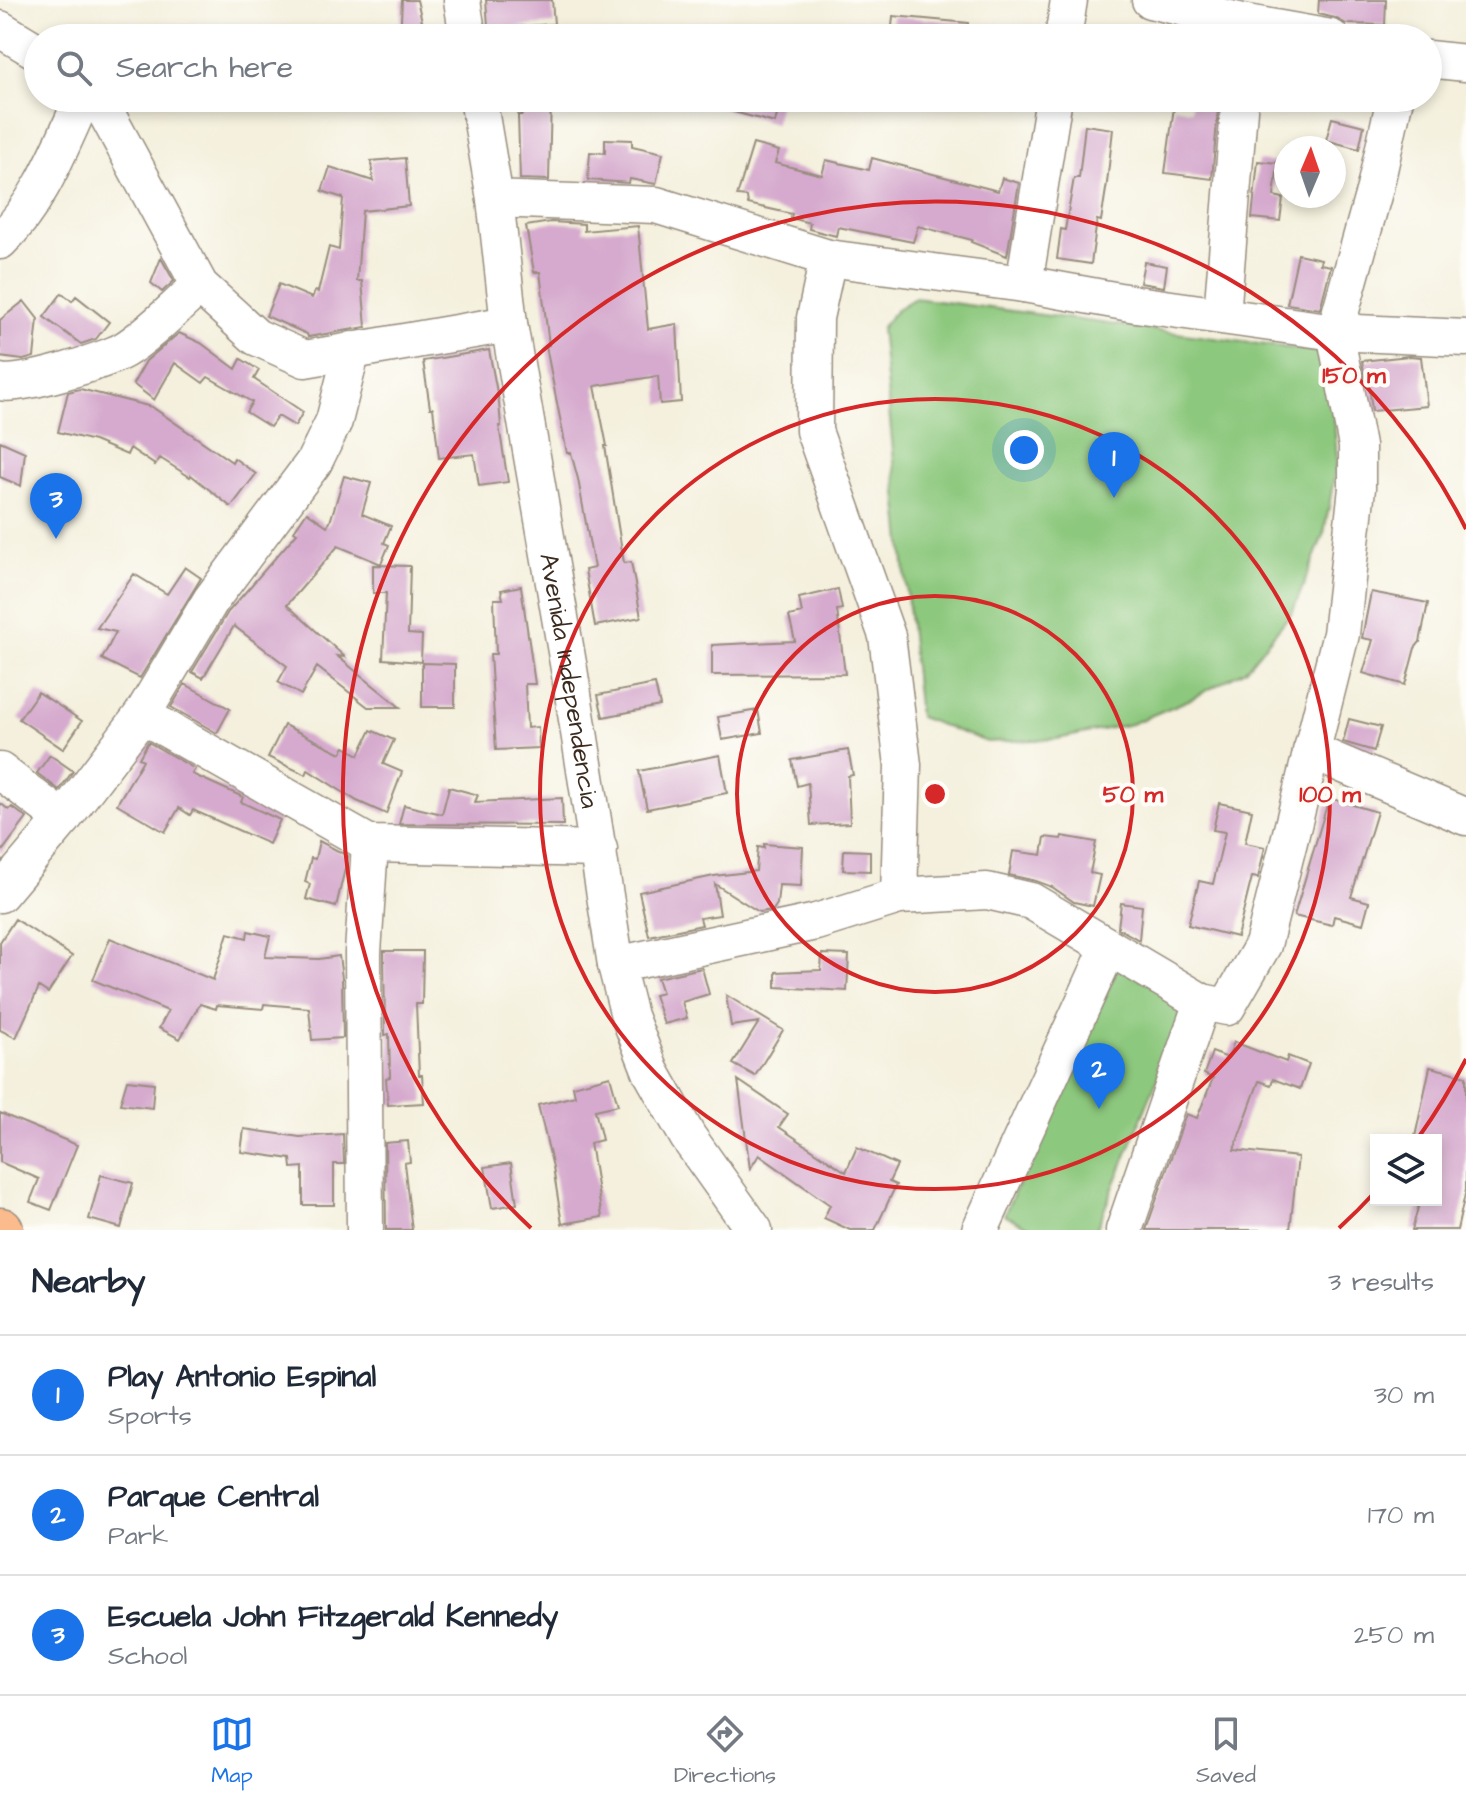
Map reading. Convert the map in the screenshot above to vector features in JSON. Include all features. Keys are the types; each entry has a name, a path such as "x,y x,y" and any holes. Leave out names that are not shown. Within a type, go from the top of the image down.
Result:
{"street":[{"path":"462,0 466,24"},
{"path":"1065,24 1069,0"},
{"path":"1150,0 1224,24"},
{"path":"0,29 24,44"},
{"path":"1442,60 1466,63"},
{"path":"0,241 19,224 44,181 76,112"},
{"path":"106,112 200,286 256,337 305,359 509,324"},
{"name":"Avenida Independencia","path":"480,112 495,199 509,324 616,965 629,1016 651,1072 688,1137 754,1230"},
{"path":"1024,284 1052,112"},
{"path":"1222,315 1239,112"},
{"path":"616,965 816,922 899,896 987,891 1031,901 1202,1002 1227,1007 1263,945 1341,634 1357,488 1357,446 1335,332 1375,188 1392,112"},
{"path":"495,199 656,205 828,258 1024,284 1136,304 1335,332 1466,338"},
{"path":"828,258 815,318 814,431 887,636 903,765 899,896"},
{"path":"0,382 7,384 41,378 124,350 200,286"},
{"path":"0,894 63,819 142,715 211,600 314,462 334,421 352,350"},
{"path":"142,715 370,844 599,849"},
{"path":"1311,751 1466,817"},
{"path":"0,771 63,819"},
{"path":"365,1230 363,966 370,844"},
{"path":"987,1228 1109,947"},
{"path":"1124,1230 1202,1002"}],"green space":[{"path":"915,298 1319,352 1333,403 1337,462 1324,533 1293,611 1245,670 1191,699 1131,724 1057,739 987,742 919,717 881,328 897,309"},
{"path":"1118,967 1188,1004 1096,1230 1036,1230 1004,1215"}],"building":[{"path":"402,0 417,0 423,24 401,24"},
{"path":"486,0 552,0 554,24 488,24"},
{"path":"1319,0 1386,0 1385,24 1346,24 1318,14"},
{"path":"893,16 968,23 968,24 892,24"},
{"path":"522,112 551,112 549,180 520,179 518,115"},
{"path":"734,112 778,112 775,123"},
{"path":"1173,112 1218,112 1212,179 1165,173"},
{"path":"1332,118 1364,126 1359,149 1346,145 1346,136 1327,136"},
{"path":"1085,125 1113,129 1101,221 1097,220 1091,264 1057,259 1074,178 1079,178"},
{"path":"605,139 632,140 632,146 663,153 656,184 630,179 629,183 588,180 590,152 605,153"},
{"path":"753,144 779,151 775,163 822,175 826,160 869,170 872,158 998,191 1002,178 1019,183 1007,256 972,240 918,226 913,242 838,227 836,236 809,229 810,223 791,218 792,214 748,204 747,197 737,196"},
{"path":"405,158 409,206 362,211 357,281 362,281 366,327 308,337 266,316 279,284 312,298 315,291 318,292 329,247 339,250 343,198 322,191 330,167 373,181 371,161"},
{"path":"1258,161 1274,163 1274,208 1282,208 1280,221 1252,218"},
{"path":"551,222 584,224 584,231 638,226 648,329 677,324 681,402 660,404 658,376 595,386 624,563 631,562 641,617 595,626 585,570 594,568 578,479 571,453 567,453 546,346 549,345 540,272 534,272 526,226"},
{"path":"1298,254 1321,259 1320,264 1331,266 1320,309 1287,304"},
{"path":"161,258 174,281 162,292 151,283"},
{"path":"1144,262 1167,266 1164,287 1140,283"},
{"path":"62,293 72,301 76,296 109,322 96,339 81,344 44,317"},
{"path":"24,301 38,319 34,357 23,360 0,357 0,320"},
{"path":"179,333 201,343 236,369 241,359 259,370 254,379 303,412 295,426 278,416 270,427 246,412 252,402 208,377 203,383 175,363 154,400 133,384 146,361"},
{"path":"489,350 508,482 479,486 474,454 439,458 423,361"},
{"path":"1421,357 1427,406 1372,411 1362,361"},
{"path":"80,389 152,407 232,462 234,458 256,474 231,507 191,475 160,458 155,465 130,448 127,455 94,441 58,432 68,392"},
{"path":"0,441 25,452 21,486 0,477"},
{"path":"344,476 371,483 362,514 391,526 384,543 389,545 381,564 338,546 287,605 345,657 337,656 400,707 368,707 317,667 301,695 278,682 287,666 234,626 203,678 192,672 228,612 297,533 294,531 307,512 327,526"},
{"path":"373,565 410,566 408,634 422,635 421,662 383,659 386,593 373,593"},
{"path":"185,567 201,578 140,678 102,659 116,632 97,628 134,574 167,594"},
{"path":"521,586 535,684 525,684 527,728 538,727 539,748 496,750 490,654 496,654 494,599 503,599 501,590"},
{"path":"838,589 842,609 837,610 845,674 712,675 712,645 795,641 789,616 802,613 799,598"},
{"path":"1371,592 1428,603 1420,642 1415,648 1405,685 1363,673 1373,640 1362,638"},
{"path":"422,663 455,664 455,707 422,707"},
{"path":"185,684 230,709 217,733 171,707"},
{"path":"655,684 660,706 603,717 598,695"},
{"path":"38,692 82,721 63,749 19,719"},
{"path":"758,710 762,733 722,740 718,717"},
{"path":"1349,719 1381,727 1374,751 1343,742"},
{"path":"284,725 341,753 345,747 359,755 371,730 394,740 383,764 402,772 386,814 357,801 308,770 306,775 268,757"},
{"path":"148,742 195,769 192,774 243,797 241,802 280,820 269,844 193,810 190,815 179,808 165,832 117,804 143,760 139,758"},
{"path":"848,750 853,775 848,776 850,823 811,825 808,783 797,786 792,760"},
{"path":"50,755 73,771 59,790 37,773"},
{"path":"720,755 727,793 647,809 639,771"},
{"path":"449,787 478,795 475,802 562,798 563,825 399,824 404,805 442,814"},
{"path":"1329,798 1377,812 1351,897 1369,902 1363,924 1334,916 1332,925 1294,916"},
{"path":"0,803 27,818 0,854"},
{"path":"1219,803 1252,810 1245,843 1265,847 1258,878 1252,877 1237,937 1188,925 1199,881 1213,884 1225,832 1213,830"},
{"path":"1062,836 1096,842 1090,873 1100,875 1093,906 1074,902 1052,887 1036,881 1009,875 1013,851 1042,855 1045,837 1061,839"},
{"path":"319,841 348,856 336,907 306,899 310,884 305,882"},
{"path":"764,844 803,847 801,886 779,885 777,904 773,910 759,912 715,884 720,915 700,918 702,925 649,936 639,892 714,876 756,871 758,847 764,848"},
{"path":"844,850 870,851 870,871 843,870"},
{"path":"1121,903 1142,906 1139,940 1118,928"},
{"path":"15,919 72,956 48,993 39,987 16,1038 0,1030 0,942"},
{"path":"248,931 270,936 265,957 319,959 339,956 343,1038 312,1040 309,1008 264,1004 263,1009 217,1005 216,1009 200,1004 180,1039 159,1028 168,1011 93,980 110,938 213,980 228,933 247,938"},
{"path":"384,951 423,951 422,1004 416,1004 419,1075 422,1075 424,1103 388,1105 389,1034 385,1035"},
{"path":"822,954 849,955 847,991 776,987 776,972 821,970"},
{"path":"702,968 709,994 682,1002 687,1018 664,1024 654,995 662,993 657,978"},
{"path":"726,995 783,1030 755,1076 733,1064 759,1022 731,1026"},
{"path":"1234,1042 1286,1062 1288,1056 1309,1064 1300,1089 1273,1079 1271,1085 1259,1081 1234,1150 1298,1157 1290,1230 1146,1230 1186,1114 1197,1118 1213,1078 1204,1074 1212,1052 1228,1058"},
{"path":"1430,1067 1466,1076 1466,1190 1457,1230 1412,1230 1418,1206 1442,1206 1442,1134 1416,1134"},
{"path":"610,1076 618,1105 595,1110 602,1140 590,1143 602,1217 562,1224 553,1167 538,1105 575,1096 573,1086"},
{"path":"127,1080 154,1083 152,1108 120,1104"},
{"path":"738,1080 788,1114 779,1127 846,1172 857,1147 897,1165 889,1182 896,1185 875,1230 850,1230 824,1218 830,1205 759,1155 750,1169"},
{"path":"0,1113 77,1145 51,1210 30,1202 39,1179 0,1162"},
{"path":"244,1129 300,1137 343,1134 344,1164 334,1164 334,1205 303,1205 303,1167 292,1168 291,1159 241,1152"},
{"path":"408,1141 410,1162 404,1163 412,1230 386,1230 385,1143"},
{"path":"511,1163 517,1204 492,1208 485,1167"},
{"path":"101,1175 133,1183 121,1228 89,1219"}],"place":[{"name":"Play Antonio Espinal","path":"1114,498"},
{"name":"Escuela John Fitzgerald Kennedy","path":"56,539"},
{"name":"Parque Central","path":"1099,1109"}]}
